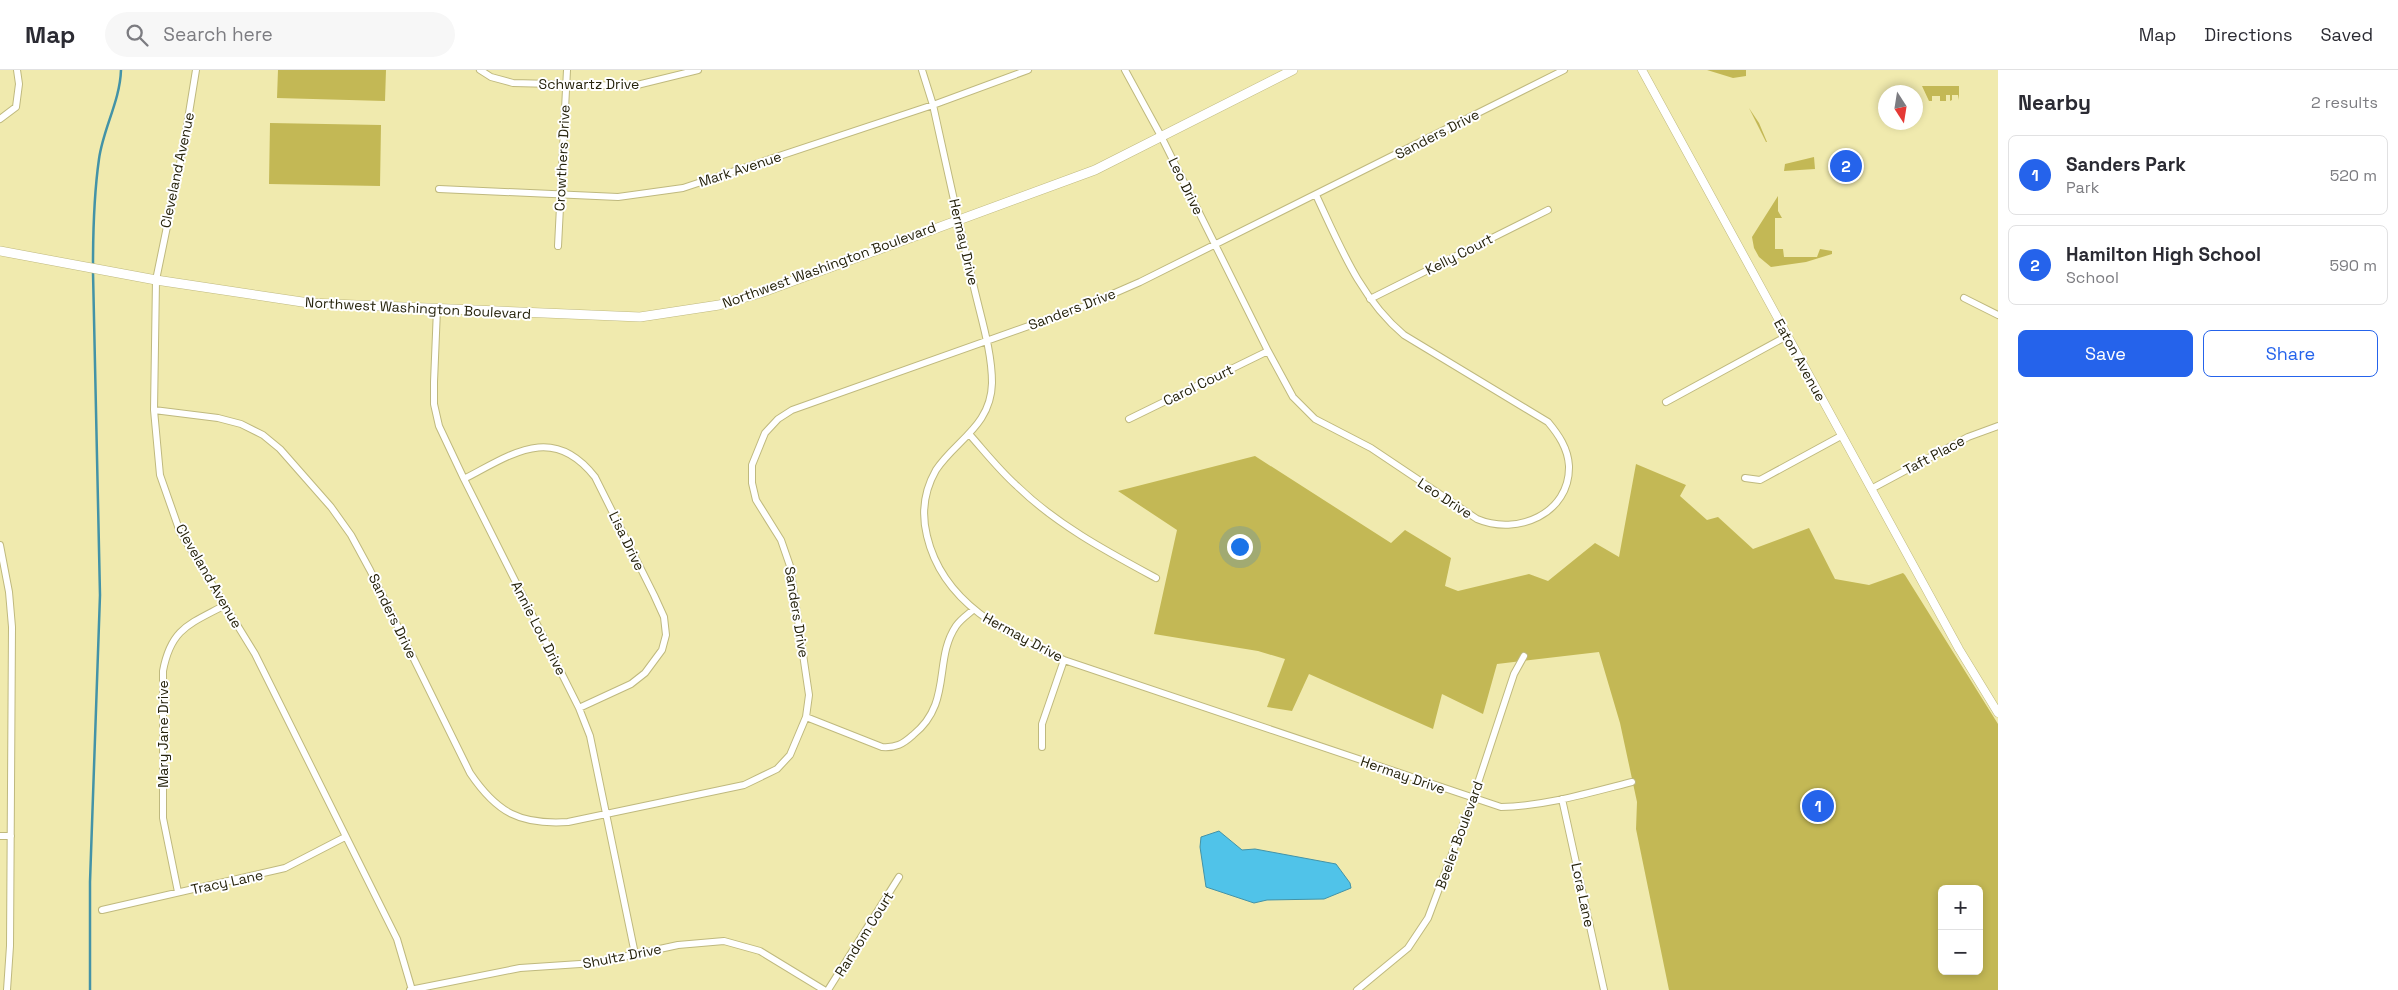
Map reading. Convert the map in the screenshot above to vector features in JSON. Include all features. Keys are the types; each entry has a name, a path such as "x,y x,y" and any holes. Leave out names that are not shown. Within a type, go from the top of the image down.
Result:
{"main road":[{"name":"Northwest Washington Boulevard","path":"0,251 156,280 309,303 588,316 640,317 678,313 719,305 763,292 1096,170 1293,70"}],"street":[{"path":"0,119 16,107 20,84 17,70"},
{"name":"Cleveland Avenue","path":"196,70 184,144 156,280 154,410 160,475 177,524 255,654 397,940 411,990"},
{"name":"Schwartz Drive","path":"480,70 491,77 513,83 633,86 697,70"},
{"name":"Crowthers Drive","path":"558,246 567,70"},
{"name":"Hermay Drive","path":"922,70 933,105 986,340 992,382 990,397 985,411 970,435 950,453 937,470 927,489 924,523 934,559 946,581 973,610 1015,636 1064,660 1500,807 1522,807 1632,782"},
{"name":"Mark Avenue","path":"439,189 618,197 683,188 933,105 1028,70"},
{"name":"Leo Drive","path":"1125,70 1161,136 1268,351 1294,397 1315,419 1371,448 1477,519 1491,525 1506,526 1524,524 1540,517 1558,500 1566,483 1569,466 1559,435 1541,417 1404,335 1386,320 1355,275 1316,195"},
{"name":"Sanders Drive","path":"154,410 218,418 241,424 264,435 280,449 331,507 352,536 470,774 483,792 519,818 542,823 568,822 744,785 764,777 777,769 790,755 806,717 809,695 795,587 781,540 756,500 752,483 752,465 757,448 771,426 792,410 1085,306 1140,282 1564,70"},
{"name":"Eaton Avenue","path":"1642,70 1959,649 1997,711"},
{"name":"Kelly Court","path":"1370,299 1548,210"},
{"path":"1964,298 1998,315"},
{"name":"Annie Lou Drive","path":"437,309 434,404 439,426 579,708 594,753 635,954"},
{"path":"1666,402 1787,336"},
{"name":"Carol Court","path":"1129,419 1268,351"},
{"name":"Taft Place","path":"1871,489 1968,437 1998,426"},
{"path":"970,435 1018,487 1054,515 1089,540 1156,578"},
{"path":"1745,478 1760,480 1842,436"},
{"name":"Lisa Drive","path":"464,479 514,452 534,447 555,448 573,453 586,464 596,477 654,595 664,618 666,635 662,650 645,674 631,684 579,708"},
{"path":"0,545 9,592 12,627 10,946 7,990"},
{"name":"Mary Jane Drive","path":"178,892 163,818 163,671 166,655 173,640 185,627 225,605"},
{"path":"806,717 882,747 894,748 904,743 929,720 938,702 949,643 956,626 973,610"},
{"name":"Beeler Boulevard","path":"1357,990 1408,948 1428,918 1473,798 1514,674 1524,656"},
{"path":"1042,747 1044,717 1064,660"},
{"name":"Lora Lane","path":"1562,799 1604,990"},
{"path":"0,836 11,836"},
{"name":"Tracy Lane","path":"102,910 285,868 345,837"},
{"name":"Random Court","path":"826,990 899,878"},
{"name":"Shultz Drive","path":"411,990 520,968 595,963 678,945 724,941 760,951 826,990"}],"shaded area":[{"path":"278,70 386,70 385,101 277,98"},
{"path":"1707,70 1746,70 1746,76 1733,78"},
{"path":"1923,86 1959,86 1959,100 1958,95 1952,95 1952,100 1950,101 1950,95 1946,95 1946,101 1940,101 1940,96 1932,96 1932,101 1929,101"},
{"path":"1749,108 1759,123 1767,142 1766,142"},
{"path":"270,123 381,125 380,186 269,184"},
{"path":"1814,157 1815,169 1784,171 1785,164"},
{"path":"1778,196 1778,211 1782,218 1775,218 1775,249 1783,249 1784,257 1817,257 1820,249 1832,251 1832,254 1806,262 1771,267 1759,257 1754,248 1752,237"},
{"path":"1255,456 1391,543 1405,530 1451,558 1445,586 1458,591 1529,574 1548,581 1595,543 1619,557 1636,464 1686,485 1680,496 1707,520 1718,517 1753,549 1809,528 1835,579 1869,585 1903,573 1998,724 1998,990 1669,990 1636,829 1637,802 1620,723 1599,652 1497,664 1483,714 1442,694 1433,729 1309,674 1292,711 1267,707 1285,659 1258,651 1154,634 1177,530 1118,491"}],"water":[{"path":"1219,831 1242,850 1255,849 1336,864 1350,883 1351,888 1324,899 1267,900 1254,903 1206,887 1200,847 1201,837"}],"waterway":[{"path":"93,266 94,213 99,159 118,93 121,70"},
{"path":"90,990 90,882 100,595 93,272"}],"place":[{"name":"Hamilton High School","path":"1846,166"},
{"name":"Sanders Park","path":"1818,806"}]}
